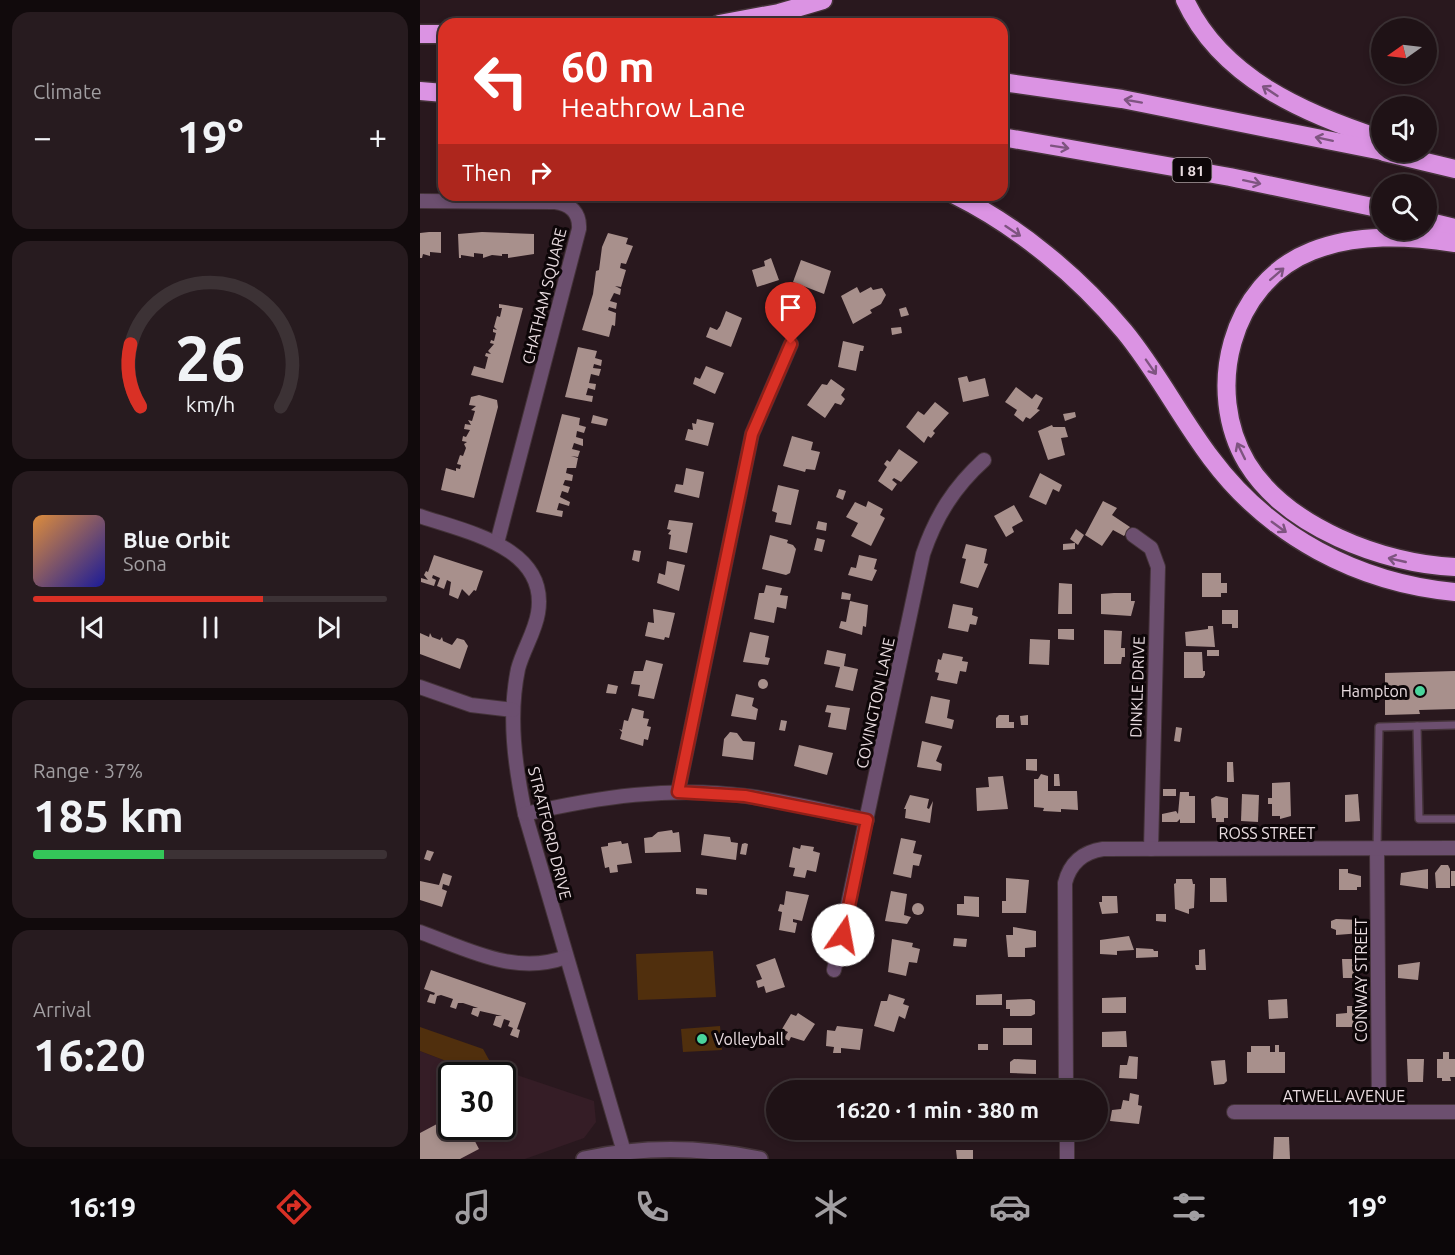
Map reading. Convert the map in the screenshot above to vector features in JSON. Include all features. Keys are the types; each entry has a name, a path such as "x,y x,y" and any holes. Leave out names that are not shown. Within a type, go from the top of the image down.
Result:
{"highway":[{"path":"755,18 779,14 823,0"},
{"path":"1185,0 1211,41 1254,80 1303,109 1371,135"},
{"path":"420,33 438,33"},
{"path":"1008,83 1145,104 1371,149"},
{"path":"420,90 438,89"},
{"path":"420,90 438,92"},
{"name":"I 81","path":"1008,138 1230,177 1371,207"},
{"path":"1437,157 1455,162"},
{"path":"1427,162 1455,169"},
{"path":"964,201 1040,249 1101,304 1148,362 1211,458 1233,485 1275,524 1317,551 1346,565 1406,584 1455,592"},
{"path":"1437,224 1455,228"},
{"path":"1455,243 1393,237 1350,241 1311,251 1292,261 1259,291 1247,308 1229,351 1226,393 1235,439 1247,462 1259,480 1283,502 1326,531 1389,558 1455,567"}],"street":[{"name":"CHATHAM SQUARE","path":"420,201 564,203 578,216 579,229 497,543"},
{"path":"678,792 752,434 791,344"},
{"name":"COVINGTON LANE","path":"834,970 923,554 944,506 969,474 984,460"},
{"name":"STRATFORD DRIVE","path":"420,516 497,543 525,563 540,592 538,615 518,670 513,710 517,775 525,814 624,1152"},
{"name":"DINKLE DRIVE","path":"1133,536 1151,548 1158,567 1150,849"},
{"path":"420,687 471,705 513,710"},
{"path":"525,814 605,797 678,792 745,796 867,820"},
{"name":"ROSS STREET","path":"1066,1080 1065,883 1072,867 1081,857 1103,849 1455,848"},
{"name":"CONWAY STREET","path":"1377,849 1379,1112"},
{"path":"420,932 503,962 520,965 537,965 566,957"},
{"name":"ATWELL AVENUE","path":"1234,1112 1455,1112"},
{"path":"1067,1140 1067,1159"},
{"path":"584,1159 624,1152 691,1150 760,1159"}],"lane":[{"path":"1377,849 1379,727 1455,725"},
{"path":"1417,726 1419,819 1455,819"}],"shaded area":[{"path":"713,951 716,997 638,1000 636,954"},
{"name":"Volleyball","path":"720,1026 722,1050 683,1052 681,1029"},
{"path":"420,1027 483,1049 490,1062 449,1062 420,1051"},
{"path":"420,1051 448,1062 438,1062 438,1140 516,1140 516,1075 594,1101 596,1122 584,1138 525,1159 420,1159"}],"building":[{"path":"441,232 441,253 430,252 430,256 423,254 420,258 420,233"},
{"path":"482,232 534,234 534,254 508,258 508,254 502,254 502,256 492,255 483,258 483,254 474,253 474,257 461,255 459,258 458,234"},
{"path":"608,233 628,238 626,244 633,246 626,264 621,263 620,268 626,270 621,287 615,286 621,289 620,295 614,293 610,301 617,303 616,309 609,307 608,310 616,313 615,326 612,325 609,337 582,330 593,294 596,271 599,270 602,247"},
{"path":"771,258 779,280 757,287 752,270 765,266 764,261"},
{"path":"801,260 831,271 824,294 793,282"},
{"path":"857,287 860,293 871,287 873,290 882,288 886,295 881,304 870,310 872,313 853,324 841,296"},
{"path":"499,304 523,308 503,383 471,375 474,366 485,369 488,357 485,356 486,353 491,354 488,351 494,344 490,343 491,340 494,341 496,333 493,329 497,330 494,327 502,308 499,308"},
{"path":"906,307 909,315 901,317 899,309"},
{"path":"726,311 742,318 731,347 706,337 710,327 717,330"},
{"path":"901,327 902,333 892,335 891,328"},
{"path":"843,341 864,346 863,351 860,351 856,371 838,367"},
{"path":"578,347 597,351 595,358 602,360 601,366 594,364 593,368 601,369 599,376 591,374 589,383 596,384 595,390 588,388 586,395 593,396 592,402 565,397"},
{"path":"706,366 724,373 715,394 693,384 695,377 700,379"},
{"path":"967,376 969,382 985,378 989,396 963,402 958,378"},
{"path":"831,379 845,389 841,395 845,399 841,405 835,403 825,418 807,405 822,384 827,385"},
{"path":"1016,387 1032,399 1036,394 1043,398 1037,409 1040,410 1030,419 1026,417 1023,422 1014,415 1017,410 1005,402"},
{"path":"479,395 497,400 498,407 474,498 441,490 446,468 456,471 456,468 460,469 461,465 457,464 460,455 463,456 466,448 464,444 467,442 462,441 463,436 466,437 470,430 464,429 465,424 471,425 468,420 472,421 475,411 471,410 476,406 469,405 471,397"},
{"path":"935,402 949,413 933,431 935,433 931,438 928,436 924,443 906,427 918,411 924,415"},
{"path":"1075,412 1076,417 1065,421 1063,414"},
{"path":"562,414 580,418 579,425 586,427 584,433 577,431 576,437 583,439 583,446 574,443 572,449 580,451 578,457 571,456 578,458 576,468 567,468 566,473 573,475 572,481 565,480 563,485 570,487 568,493 562,491 560,497 570,502 569,506 559,503 557,510 563,511 562,517 536,512"},
{"path":"593,415 608,419 606,426 591,423"},
{"path":"697,419 714,423 708,446 685,440 688,429 693,430 692,423 696,424"},
{"path":"1052,425 1053,427 1065,427 1068,437 1061,438 1065,455 1048,460 1038,431"},
{"path":"792,436 813,442 811,450 820,452 815,470 806,469 805,472 783,466"},
{"path":"899,449 918,462 901,482 894,478 892,480 897,484 892,491 878,481 887,467 884,464 887,460 890,462"},
{"path":"686,468 704,472 699,498 674,492 676,484 683,485"},
{"path":"1040,473 1062,485 1059,492 1053,489 1046,505 1029,497"},
{"path":"778,485 799,490 791,525 775,522 777,513 772,511"},
{"path":"839,489 846,491 843,500 836,497"},
{"path":"868,501 883,509 880,515 885,518 871,546 851,536 858,523 846,517 855,502 866,507"},
{"path":"1103,501 1117,508 1112,515 1130,527 1124,536 1113,530 1102,546 1085,535"},
{"path":"1014,505 1023,521 1012,527 1014,532 1006,537 994,516"},
{"path":"669,520 693,523 687,553 669,549 671,535 668,534 671,530 667,529"},
{"path":"818,521 827,523 826,531 816,529"},
{"path":"1076,529 1084,535 1078,545 1070,539"},
{"path":"770,535 788,540 787,543 796,549 790,573 786,575 762,569"},
{"path":"817,538 825,540 822,552 814,550"},
{"path":"1075,543 1075,549 1063,550 1063,544"},
{"path":"966,544 987,549 984,563 988,564 978,588 960,583 966,559 962,558"},
{"path":"634,550 641,551 639,562 632,560"},
{"path":"434,555 483,571 476,591 474,590 469,596 462,589 458,599 449,595 451,582 447,580 444,589 437,586 440,578 433,575 432,578 436,580 434,586 421,582 421,578 428,580 424,575 426,571 428,572"},
{"path":"859,555 877,559 874,569 877,570 872,581 848,575 851,567 856,568"},
{"path":"667,561 685,565 679,591 657,583 659,573 665,575"},
{"path":"1202,573 1221,573 1221,583 1227,583 1227,593 1221,593 1221,597 1202,597"},
{"path":"1059,583 1072,584 1072,614 1058,614"},
{"path":"766,585 782,588 780,595 788,596 786,609 777,607 774,623 754,619 759,593 764,593"},
{"path":"842,592 851,594 850,600 841,599"},
{"path":"1131,593 1131,601 1135,601 1131,616 1101,614 1101,594"},
{"path":"850,601 868,605 866,627 863,626 862,635 839,628 841,621 846,622"},
{"path":"953,604 973,608 972,615 978,617 976,625 970,624 968,632 948,628"},
{"path":"653,609 675,613 669,638 665,637 664,640 645,636 648,622 654,623"},
{"path":"1222,610 1238,610 1238,628 1232,628 1232,624 1222,624"},
{"path":"1208,626 1213,626 1215,647 1186,646 1185,632 1208,629"},
{"path":"1058,629 1074,629 1074,640 1058,639"},
{"path":"1104,630 1122,631 1121,648 1125,648 1125,657 1122,657 1121,664 1104,664"},
{"path":"750,632 769,636 765,657 770,658 768,665 743,662"},
{"path":"420,633 429,637 430,633 432,637 440,640 442,637 443,641 452,645 457,638 464,640 468,646 460,669 420,654"},
{"path":"1030,639 1050,640 1049,665 1029,664"},
{"path":"827,650 846,654 844,666 858,669 853,691 835,687 840,667 824,664"},
{"path":"1207,650 1219,650 1219,656 1207,656"},
{"path":"1184,652 1202,652 1203,671 1205,671 1203,678 1184,678"},
{"path":"943,653 963,657 962,661 968,662 966,672 960,671 957,684 937,680 939,673 935,672 938,659 941,660"},
{"path":"646,660 663,664 654,699 638,696 640,685 631,684 634,671 643,671"},
{"name":"Hampton","path":"1455,671 1455,709 1419,710 1420,714 1385,715 1385,673"},
{"path":"763,679 768,684 763,689 758,684"},
{"path":"608,684 618,686 616,694 606,693"},
{"path":"736,694 754,698 752,706 758,709 756,720 731,716"},
{"path":"931,696 950,700 947,718 954,720 952,729 925,723"},
{"path":"827,705 850,708 846,730 828,727 831,713 825,712"},
{"path":"632,708 644,711 643,718 649,719 647,726 651,727 648,740 644,739 643,746 620,739 622,732 619,729 622,730 624,720 628,721"},
{"path":"999,715 1009,715 1009,722 1014,722 1014,728 996,728 996,718"},
{"path":"1028,715 1028,725 1021,725 1020,716"},
{"path":"781,720 787,721 785,731 779,730"},
{"path":"1176,727 1182,728 1180,742 1174,741"},
{"path":"730,732 737,733 743,741 755,742 753,760 722,756 724,739"},
{"path":"922,741 942,746 936,761 942,764 941,771 917,767"},
{"path":"799,745 833,753 827,775 794,766"},
{"path":"1026,759 1037,759 1037,771 1026,770"},
{"path":"1227,762 1233,762 1234,782 1227,782"},
{"path":"1041,774 1048,776 1048,791 1077,791 1078,810 1043,811 1044,808 1034,807 1034,779 1038,779"},
{"path":"1054,774 1059,774 1060,786 1054,786"},
{"path":"1003,776 1008,809 977,811 976,788 989,787 988,777"},
{"path":"1290,782 1291,816 1280,819 1280,816 1272,816 1272,804 1268,804 1268,798 1272,798 1272,783"},
{"path":"1163,789 1176,789 1176,796 1163,796"},
{"path":"1180,792 1189,792 1189,796 1195,796 1195,823 1180,823 1180,819 1177,822 1162,822 1162,814 1176,811 1178,814"},
{"path":"1242,794 1259,795 1258,822 1241,821"},
{"path":"1358,794 1360,821 1345,822 1345,795"},
{"path":"910,795 929,799 927,808 929,809 933,801 930,823 905,818 906,809 904,809"},
{"path":"1216,796 1228,798 1228,818 1224,818 1224,822 1216,822 1216,818 1212,818 1211,799"},
{"path":"672,830 673,833 679,832 681,852 645,853 644,838 652,837 658,832"},
{"path":"704,834 730,837 731,842 738,843 736,860 701,855"},
{"path":"901,838 916,841 913,853 922,855 919,866 913,865 911,878 893,874"},
{"path":"621,841 622,844 628,843 632,863 617,865 618,872 610,873 609,867 605,868 601,847 608,846 608,843"},
{"path":"742,844 748,844 746,855 740,854"},
{"path":"801,845 814,847 813,851 820,853 816,872 807,870 805,878 793,876 795,868 789,867 793,847 800,849"},
{"path":"427,850 434,852 430,861 424,859"},
{"path":"1441,865 1448,865 1450,869 1450,888 1436,888 1435,873"},
{"path":"1339,869 1348,869 1348,873 1361,876 1361,887 1357,887 1357,890 1339,890"},
{"path":"1428,869 1428,889 1400,885 1401,873"},
{"path":"1451,871 1455,871 1455,886 1451,886"},
{"path":"443,873 452,876 449,886 443,884 442,889 447,891 442,907 420,900 420,881 439,885"},
{"path":"1006,878 1029,880 1026,913 1002,913 1002,901 1006,901"},
{"path":"1210,878 1226,878 1227,902 1210,902"},
{"path":"1176,879 1192,879 1195,884 1194,908 1189,909 1189,914 1175,909 1174,884"},
{"path":"696,888 707,889 707,895 696,894"},
{"path":"786,891 809,895 802,921 793,919 793,922 797,923 795,933 779,930 782,912 778,911 780,904 784,905"},
{"path":"891,891 907,894 904,915 911,917 907,924 885,921"},
{"path":"964,896 979,897 979,917 957,915 957,904 964,904"},
{"path":"1102,896 1117,896 1118,913 1102,914 1099,902 1102,902"},
{"path":"920,903 924,909 920,915 916,915 912,907"},
{"path":"1156,914 1166,914 1166,922 1156,921"},
{"path":"1336,919 1362,920 1362,933 1336,935 1336,930 1331,928 1331,921"},
{"path":"1013,927 1036,931 1036,947 1025,948 1025,957 1008,957 1006,935 1013,935"},
{"path":"1129,936 1134,950 1117,951 1117,955 1100,954 1100,940"},
{"path":"954,938 967,939 966,947 953,946"},
{"path":"892,939 913,943 912,947 920,949 917,963 909,962 906,976 888,972"},
{"path":"1136,948 1158,951 1158,957 1136,958"},
{"path":"1205,949 1206,970 1196,970 1195,965 1199,965 1199,950"},
{"path":"775,958 785,987 766,993 764,986 758,988 756,981 762,979 756,965"},
{"path":"1342,959 1352,959 1352,963 1358,963 1359,978 1343,978"},
{"path":"1420,962 1418,980 1398,978 1398,965"},
{"path":"431,970 526,1003 517,1029 520,1030 518,1038 510,1035 513,1028 508,1026 510,1021 504,1019 501,1028 493,1025 496,1016 502,1016 480,1011 478,1017 471,1014 473,1008 478,1008 463,1003 458,1003 456,1009 450,1007 453,999 441,995 437,996 435,1004 427,1002 430,994 435,993 424,989"},
{"path":"889,994 905,999 903,1004 909,1006 905,1019 899,1016 894,1032 874,1026 881,1001 887,1001"},
{"path":"1002,994 1002,1005 976,1005 976,995"},
{"path":"1126,997 1126,1013 1102,1013 1102,998"},
{"path":"1031,999 1035,1001 1035,1014 1010,1016 1010,1009 1006,1009 1006,1000"},
{"path":"1287,999 1288,1018 1269,1019 1268,1000"},
{"path":"1347,1006 1358,1006 1359,1014 1364,1014 1365,1025 1336,1027 1336,1014 1347,1013"},
{"path":"798,1013 815,1024 804,1041 791,1037 789,1041 784,1038 788,1032 782,1029 791,1014 796,1016"},
{"path":"837,1026 863,1029 860,1050 841,1048 841,1053 833,1053 834,1047 826,1046 827,1030 835,1031"},
{"path":"1003,1028 1032,1028 1032,1045 1003,1045"},
{"path":"1126,1031 1127,1047 1102,1047 1102,1032"},
{"path":"978,1044 988,1044 988,1050 978,1050"},
{"path":"1275,1045 1279,1045 1279,1052 1285,1052 1285,1073 1247,1073 1247,1052 1251,1052 1251,1046 1270,1046 1270,1052 1275,1052"},
{"path":"1443,1052 1449,1052 1449,1059 1455,1059 1455,1077 1450,1077 1451,1081 1442,1081 1442,1078 1437,1078 1437,1059 1443,1059"},
{"path":"1129,1056 1138,1057 1137,1079 1119,1078 1120,1065 1127,1065"},
{"path":"1014,1059 1036,1060 1036,1074 1010,1073 1010,1062"},
{"path":"1407,1059 1424,1059 1423,1082 1408,1082"},
{"path":"1225,1060 1227,1081 1224,1084 1214,1085 1211,1061"},
{"path":"1130,1093 1139,1095 1138,1105 1142,1106 1139,1124 1110,1121 1112,1110 1121,1109 1123,1100 1129,1101"},
{"path":"438,1123 438,1140 474,1140 479,1149 460,1159 420,1159 420,1133"},
{"path":"1274,1137 1289,1137 1290,1159 1273,1159"},
{"path":"956,1150 973,1150 973,1159 957,1159"}],"place":[{"name":"Hampton","path":"1420,691"},
{"name":"Volleyball","path":"702,1039"}],"route":[{"path":"791,344 778,369 752,434 678,792 745,796 786,802 867,820 843,935"}]}
